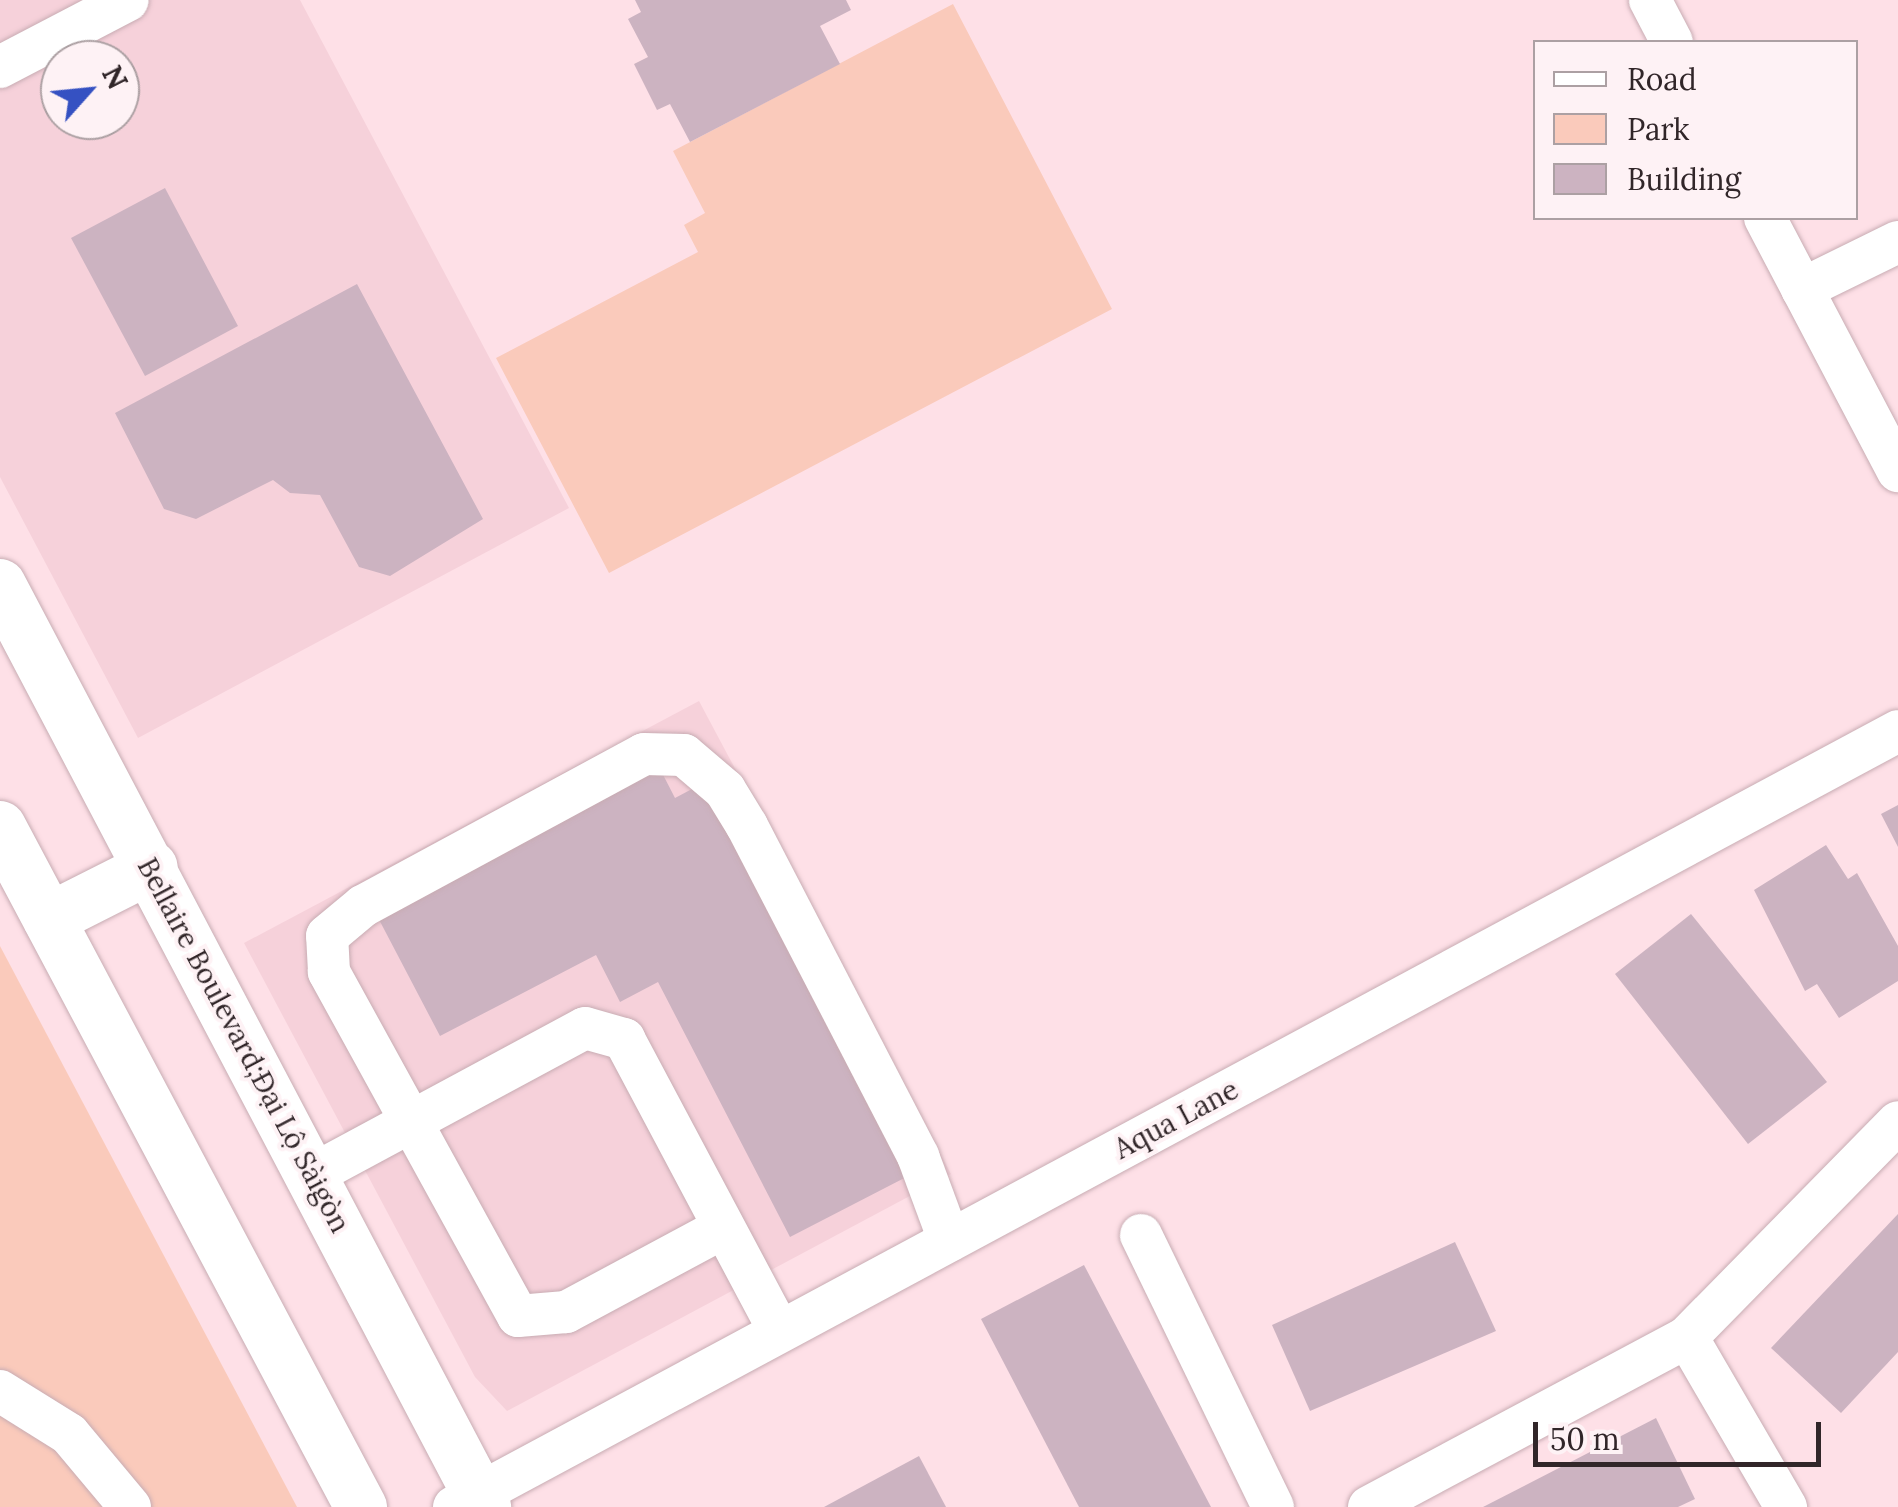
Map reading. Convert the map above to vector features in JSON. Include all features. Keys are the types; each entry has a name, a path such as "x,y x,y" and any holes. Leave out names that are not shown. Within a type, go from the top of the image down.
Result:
{"main road":[{"name":"Bellaire Boulevard;Đại Lộ Sàigòn","path":"0,584 312,1175 473,1503"},
{"path":"0,827 361,1507"},
{"path":"49,919 152,867"}],"street":[{"path":"0,68 128,0"},
{"path":"1650,0 1671,40"},
{"path":"1766,220 1898,471"},
{"path":"1802,289 1898,242"},
{"name":"Aqua Lane","path":"473,1503 778,1328 1898,730"},
{"path":"721,1229 566,1312 518,1316 330,972 327,936 363,906 664,749 706,769 747,826 918,1156 949,1240"},
{"path":"312,1175 585,1028 624,1039 721,1229 778,1328"},
{"path":"1369,1507 1687,1337 1898,1122"},
{"path":"1142,1235 1272,1507"},
{"path":"1687,1337 1786,1507"},
{"path":"0,1391 69,1434 130,1507"}],"shaded area":[{"path":"0,0 300,0 569,508 138,738 0,477"},
{"path":"699,701 951,1174 507,1411 475,1377 244,943"}],"green space":[{"path":"953,4 1112,309 609,573 496,358 698,252 684,225 705,213 673,151"},
{"path":"0,946 297,1507 0,1507"}],"building":[{"path":"635,0 846,0 851,10 820,26 840,64 690,142 670,104 657,110 634,64 648,57 628,19 641,12"},
{"path":"165,188 238,326 145,376 71,238"},
{"path":"357,284 483,519 390,576 359,567 320,495 290,493 273,480 196,519 164,509 115,413"},
{"path":"657,763 675,798 711,779 916,1172 790,1237 658,982 620,1002 596,955 440,1036 374,910"},
{"path":"1898,805 1898,847 1881,814"},
{"path":"1826,845 1848,879 1857,873 1898,946 1898,981 1839,1018 1817,984 1805,991 1754,890"},
{"path":"1691,914 1827,1082 1748,1144 1615,974"},
{"path":"1898,1214 1898,1352 1841,1413 1771,1348"},
{"path":"1455,1242 1496,1331 1310,1411 1272,1325"},
{"path":"1084,1265 1211,1507 1079,1507 981,1319"},
{"path":"1656,1418 1695,1499 1678,1507 1483,1507"},
{"path":"919,1456 946,1507 824,1507"}]}
